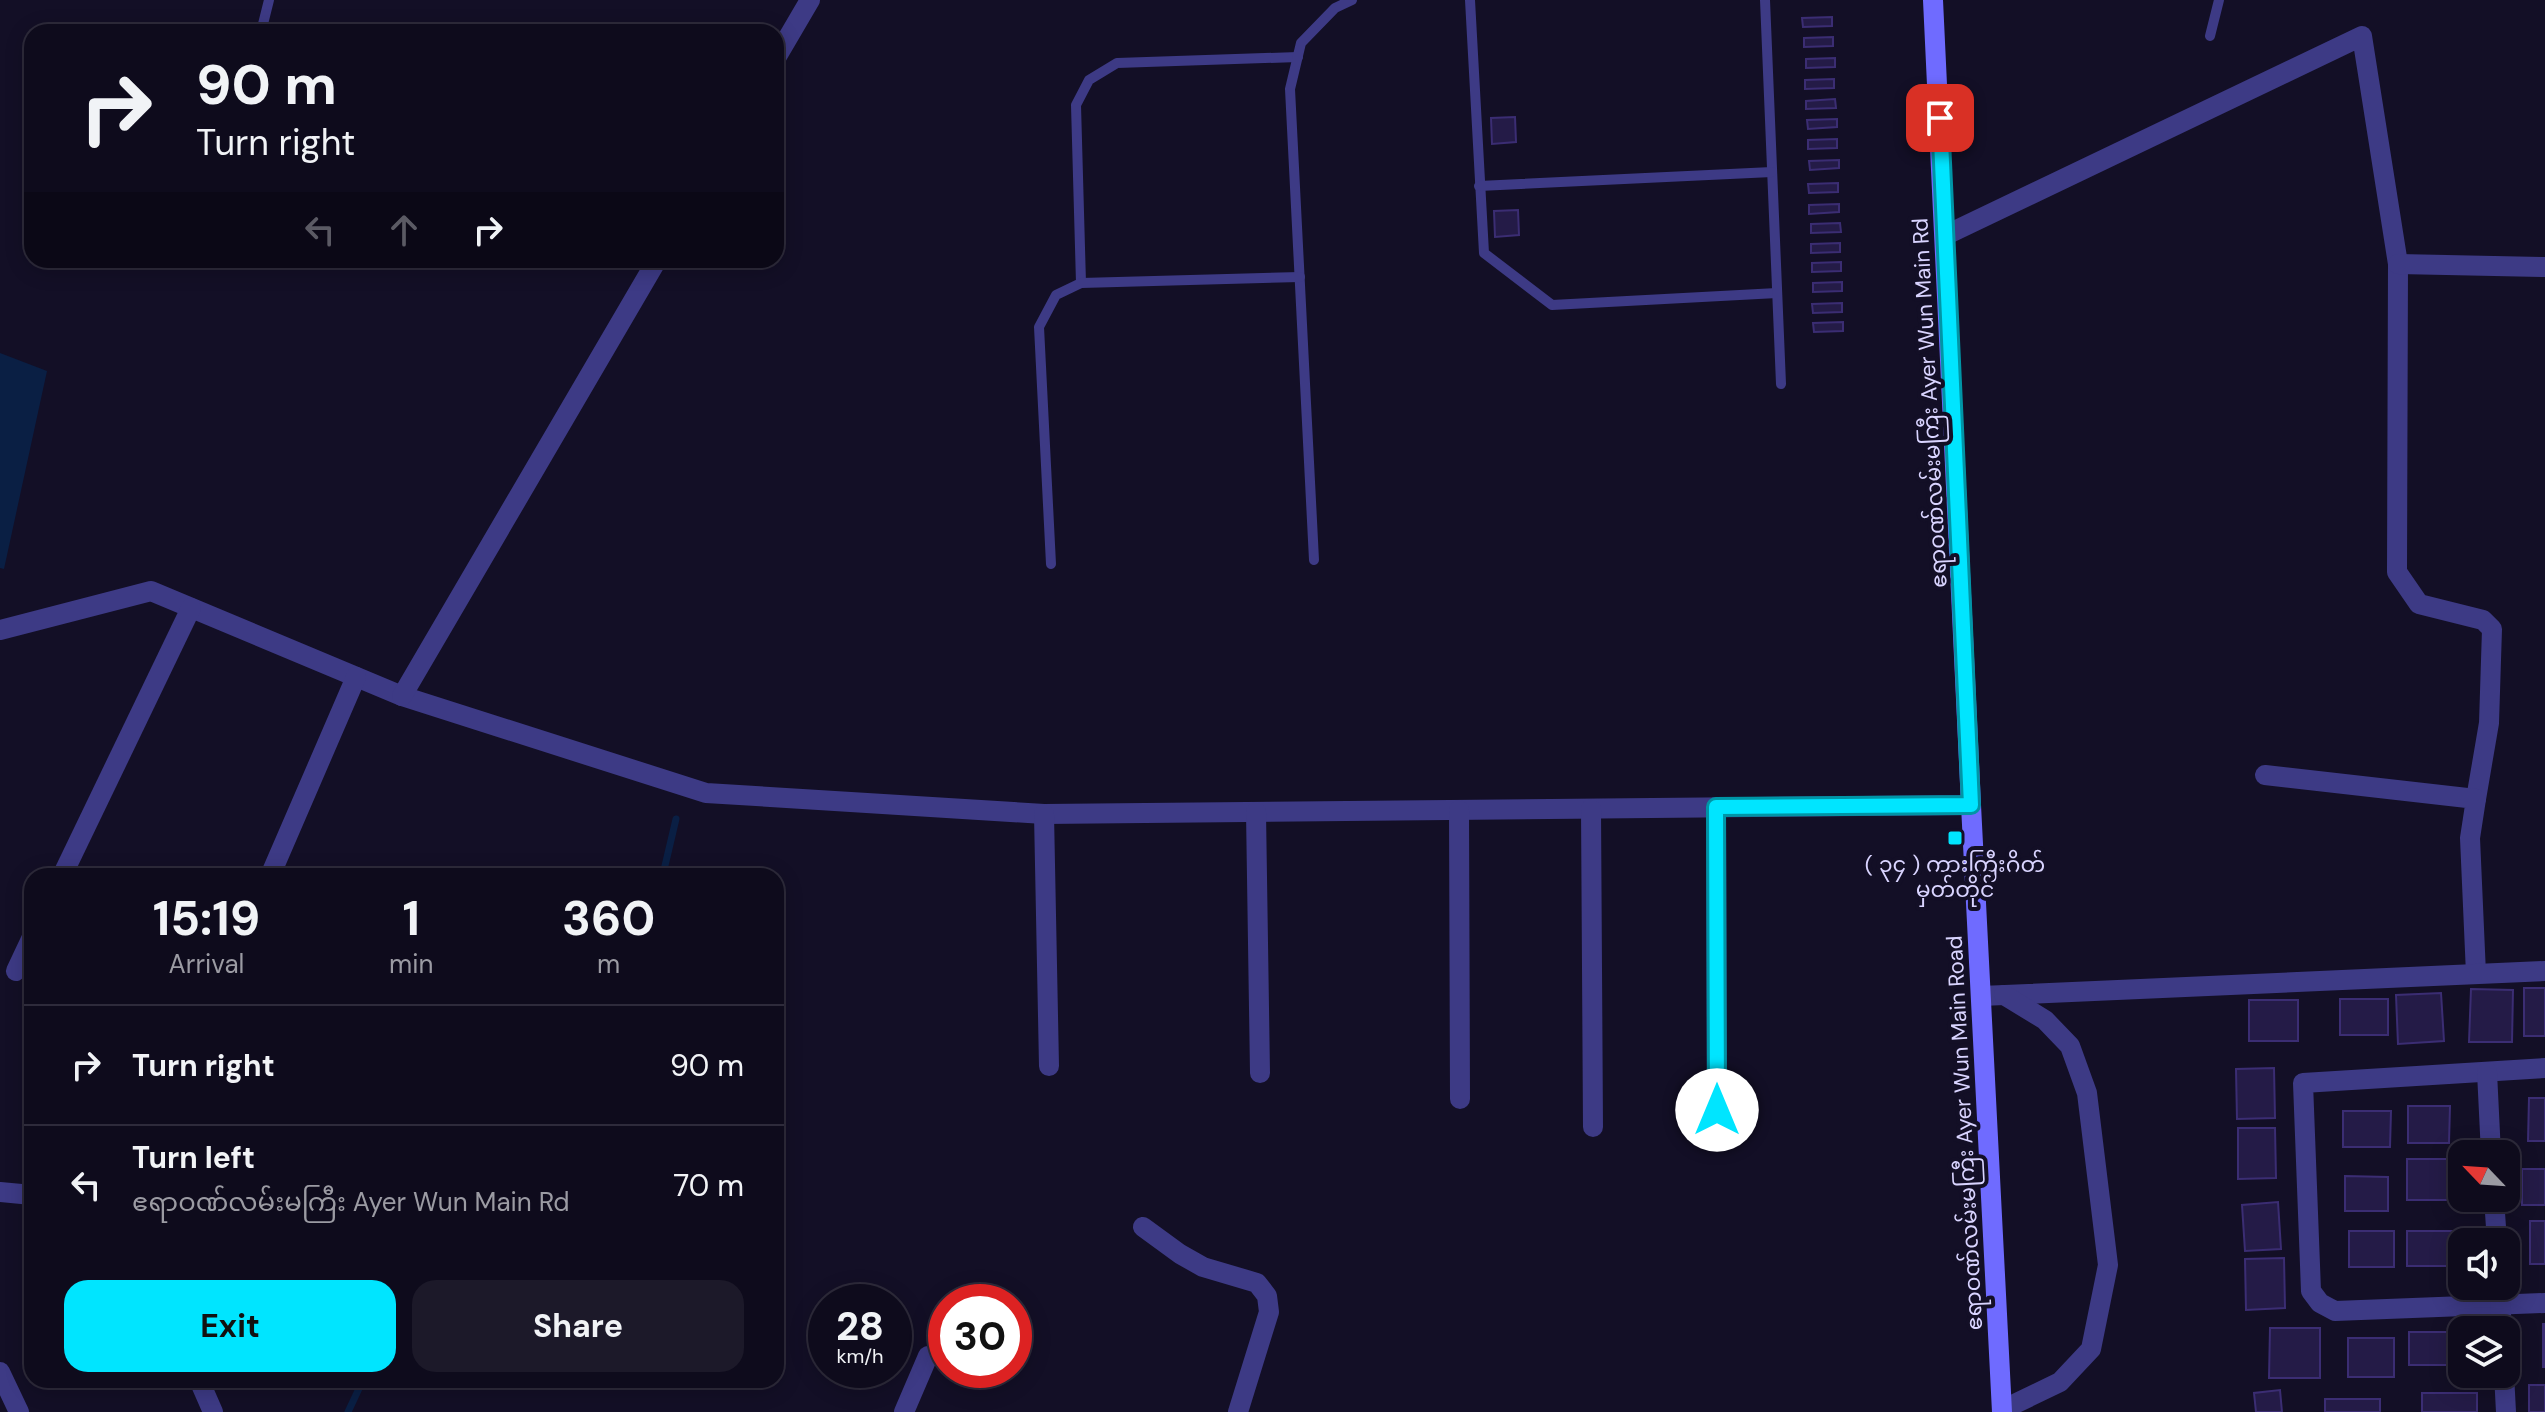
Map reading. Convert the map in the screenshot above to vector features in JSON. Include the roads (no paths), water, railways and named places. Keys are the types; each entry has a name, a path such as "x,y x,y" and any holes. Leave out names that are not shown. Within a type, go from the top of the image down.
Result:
{"main road":[{"name":"ဧရာဝဏ်လမ်းမကြီး Ayer Wun Main Rd","path":"1933,0 1971,805"},
{"name":"ဧရာဝဏ်လမ်းမကြီး Ayer Wun Main Road","path":"1971,805 2002,1411"}],"street":[{"path":"784,44 810,0"},
{"path":"1946,235 2362,36 2398,264 2397,572 2419,604 2483,620 2492,629 2489,723 2470,838 2476,974"},
{"path":"2398,264 2545,267"},
{"path":"402,696 652,268"},
{"path":"0,630 151,591 402,696 706,793 1044,814 1971,805"},
{"path":"66,868 191,608"},
{"path":"273,868 356,677"},
{"path":"2265,775 2476,799"},
{"path":"1716,807 1717,1110"},
{"path":"1591,809 1593,1127"},
{"path":"1459,810 1460,1099"},
{"path":"1256,812 1260,1073"},
{"path":"1044,814 1049,1066"},
{"path":"16,971 24,954"},
{"path":"1981,996 2545,971"},
{"path":"2002,1411 2060,1382 2091,1349 2108,1265 2087,1093 2070,1046 2045,1020 2004,995"},
{"path":"2456,1300 2335,1311 2320,1303 2311,1291 2303,1083 2545,1068"},
{"path":"2487,1072 2490,1140"},
{"path":"0,1192 24,1194"},
{"path":"1143,1227 1203,1267 1257,1283 1267,1296 1269,1312 1238,1412"},
{"path":"2520,1299 2545,1303"},
{"path":"904,1412 928,1356"},
{"path":"0,1372 19,1412"},
{"path":"202,1388 213,1412"},
{"path":"2505,1388 2506,1412"}],"lane":[{"path":"263,24 269,0"},
{"path":"1314,560 1290,89 1301,43 1335,8 1352,0"},
{"path":"1470,0 1484,253 1552,305 1777,293"},
{"path":"1765,0 1781,384"},
{"path":"2210,36 2219,0"},
{"path":"1081,283 1076,105 1089,80 1117,63 1298,57"},
{"path":"1479,186 1772,172"},
{"path":"1051,564 1039,327 1056,295 1081,283 1300,277"}],"water":[{"path":"0,353 47,371 4,569 0,568"}],"waterway":[{"path":"664,868 676,819"},
{"path":"348,1412 359,1388"}],"place":[{"name":"( ၃၄ ) ကားကြီးဂိတ် မှတ်တိုင်","path":"1955,838"}]}
